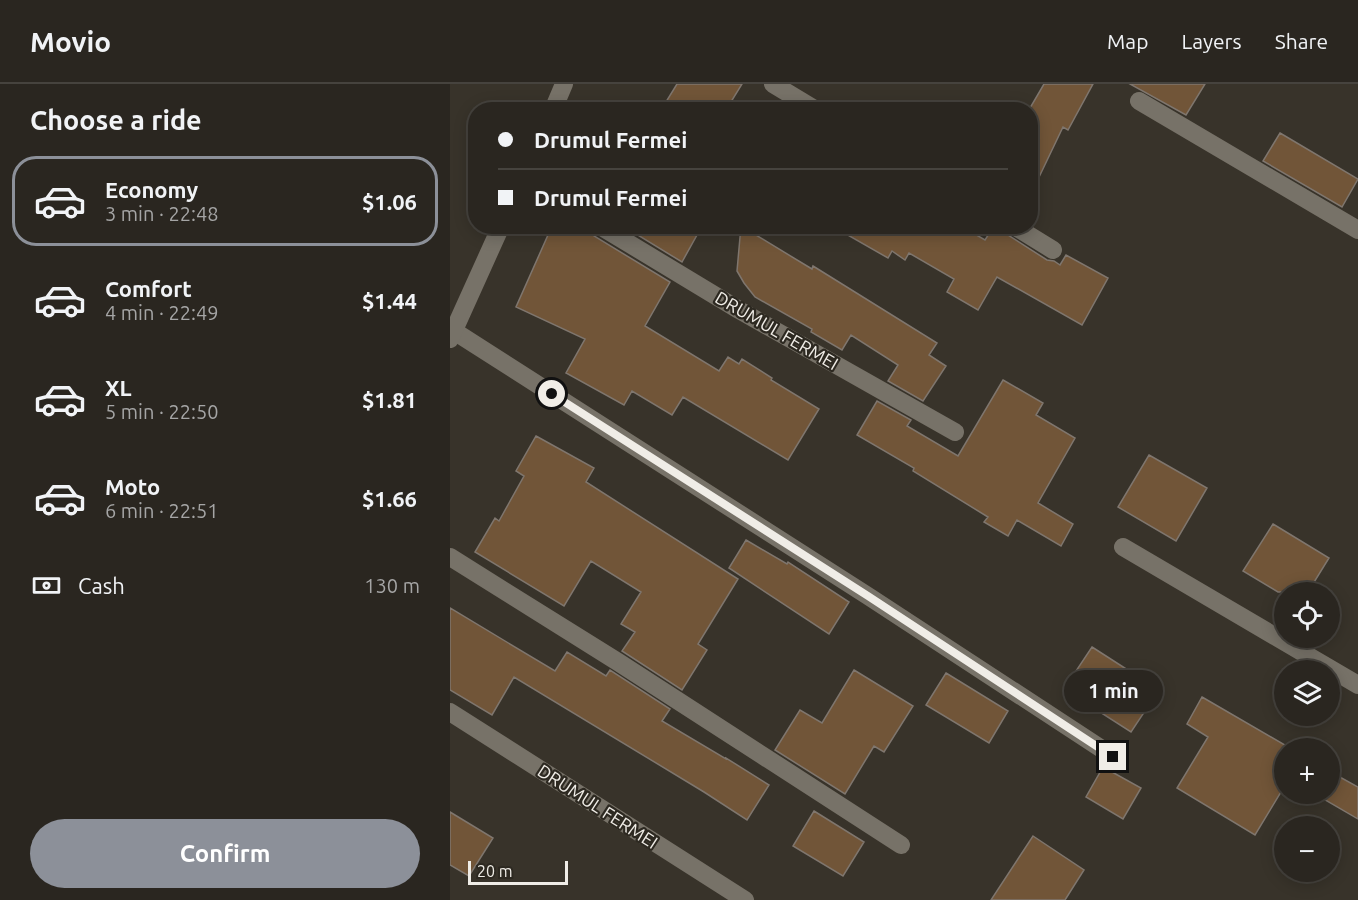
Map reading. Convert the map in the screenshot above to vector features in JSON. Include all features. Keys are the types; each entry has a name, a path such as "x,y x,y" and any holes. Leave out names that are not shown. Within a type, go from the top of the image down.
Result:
{"street":[{"path":"556,102 564,84"},
{"path":"772,84 802,102"},
{"path":"1139,101 1358,230"},
{"path":"497,234 452,335 868,596 1113,757"},
{"name":"DRUMUL FERMEI","path":"613,234 739,310 955,432"},
{"path":"1027,234 1053,250"},
{"path":"1123,547 1358,685"},
{"path":"450,557 618,662 901,845"},
{"name":"DRUMUL FERMEI","path":"450,712 745,900"}],"building":[{"path":"677,84 742,84 731,102 666,102"},
{"path":"1044,84 1093,84 1068,130 1063,127 1038,179 1038,102 1034,102"},
{"path":"1130,84 1205,84 1186,115"},
{"path":"1280,133 1358,179 1342,207 1263,161"},
{"path":"548,234 592,234 670,282 645,326 719,371 728,357 739,364 742,359 772,378 771,380 819,409 788,460 683,397 672,415 632,391 624,405 566,373 585,339 516,307"},
{"path":"636,234 698,234 682,262"},
{"path":"740,234 754,234 812,269 813,266 937,343 929,355 946,366 923,401 888,381 898,365 851,335 842,350 811,332 812,329 755,297 737,271"},
{"path":"846,234 975,234 985,240 989,234 1006,234 1047,260 1060,265 1066,255 1108,278 1082,325 997,277 978,310 947,292 954,279 909,253 905,260 892,251 888,258"},
{"path":"1003,380 1043,403 1036,415 1075,438 1038,503 1073,524 1061,546 1017,520 1008,536 984,522 988,517 913,471 914,468 857,435 877,401 911,420 907,426 958,456"},
{"path":"536,436 594,468 586,482 738,579 698,644 707,650 682,690 622,651 635,632 621,624 641,592 591,561 564,606 475,552 495,518 499,521 524,476 516,471"},
{"path":"1149,455 1207,488 1176,541 1118,507"},
{"path":"1273,524 1329,558 1314,582 1274,582 1274,590 1243,571"},
{"path":"746,540 787,564 788,562 849,602 829,634 729,568"},
{"path":"450,608 555,671 567,652 606,676 610,670 670,709 662,721 769,785 747,820 514,677 492,715 450,690"},
{"path":"1092,647 1159,690 1131,732 1064,689"},
{"path":"854,670 913,706 884,752 874,746 845,794 775,750 800,710 822,723"},
{"path":"946,673 1008,711 989,743 926,705"},
{"path":"1202,697 1274,739 1274,804 1255,835 1177,788 1208,737 1187,724"},
{"path":"1103,767 1141,788 1123,819 1086,797"},
{"path":"1340,777 1358,787 1358,819 1332,804 1340,804"},
{"path":"814,811 864,842 843,876 793,846"},
{"path":"450,812 493,838 469,876 450,865"},
{"path":"1033,836 1084,870 1065,900 991,900"}],"route":[{"path":"552,394 868,596 1113,757"}]}
